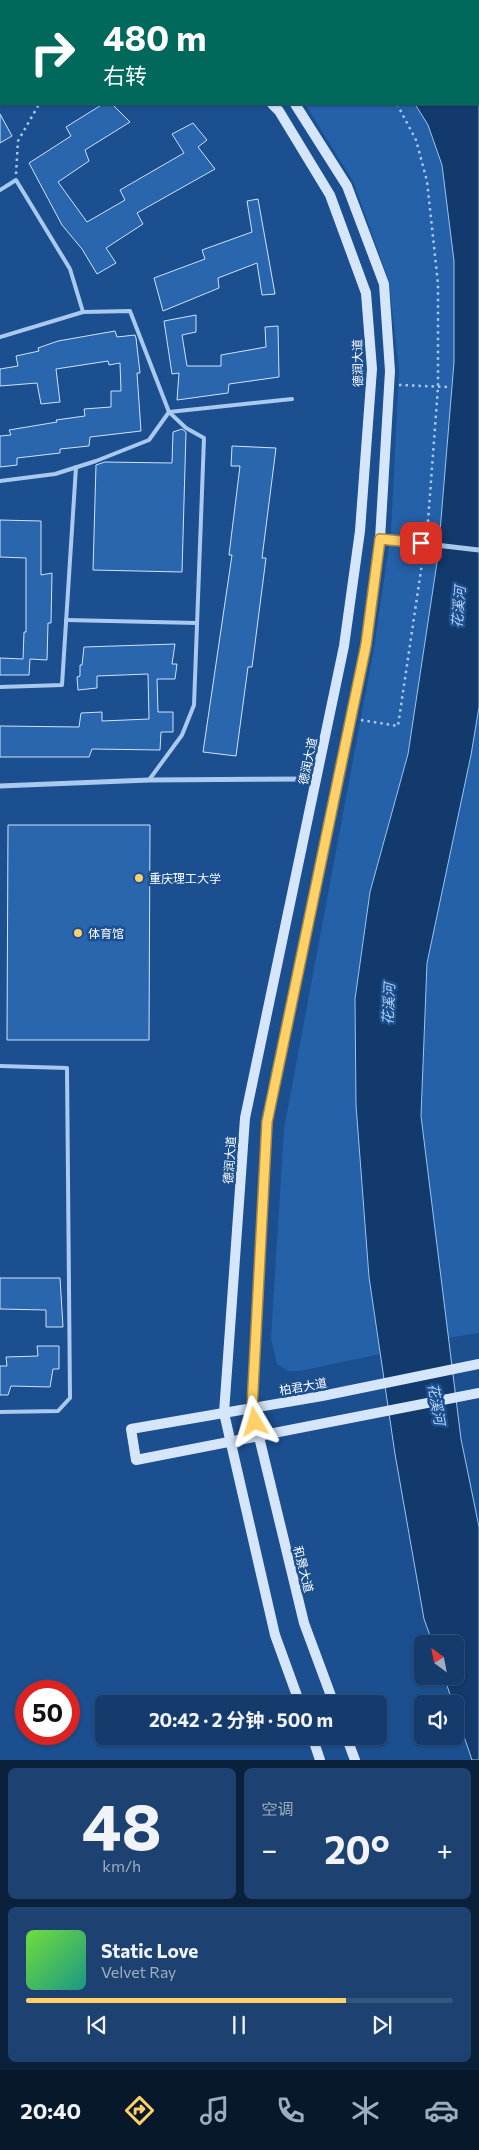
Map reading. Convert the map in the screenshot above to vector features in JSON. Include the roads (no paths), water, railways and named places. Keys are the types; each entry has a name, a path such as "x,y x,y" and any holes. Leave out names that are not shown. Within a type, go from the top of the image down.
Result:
{"main road":[{"name":"德润大道","path":"230,1442 224,1413 245,1118 344,646 360,531 372,369 366,293 330,195 279,111 273,105"},
{"path":"259,1437 252,1408 267,1122 366,645 380,539 390,371 384,284 347,186 296,105"},
{"name":"柏君大道","path":"230,1442 136,1460 130,1429 322,1396 479,1364"},
{"path":"297,1695 275,1635 230,1442 479,1393"},
{"name":"和景大道","path":"259,1437 304,1623 331,1695"},
{"path":"315,1745 320,1760"},
{"path":"349,1745 355,1760"}],"street":[{"path":"380,539 479,550"},
{"path":"0,786 149,780 316,779"}],"lane":[{"path":"0,190 16,180 70,270 83,312"},
{"path":"0,338 83,312 130,311 169,412 186,428 204,438 194,705 182,735 149,780"},
{"path":"0,482 55,474 96,461 149,440 169,412 292,399"},
{"path":"0,687 62,685 76,467"},
{"path":"66,620 197,623"},
{"path":"0,1066 67,1068 71,1332 70,1398 58,1411 0,1412"}],"water":[{"name":"花溪河","path":"416,105 479,105 479,707 471,755 427,963 421,1116 461,1439 479,1527 479,1760 472,1760 464,1736 464,1695 450,1695 447,1685 464,1685 464,1635 430,1635 424,1619 395,1454 369,1277 356,1105 355,999 370,892 408,754 438,556 454,362 454,261 442,165 428,125"}],"place":[{"name":"重庆理工大学","path":"139,878"},
{"name":"体育馆","path":"78,933"}]}
